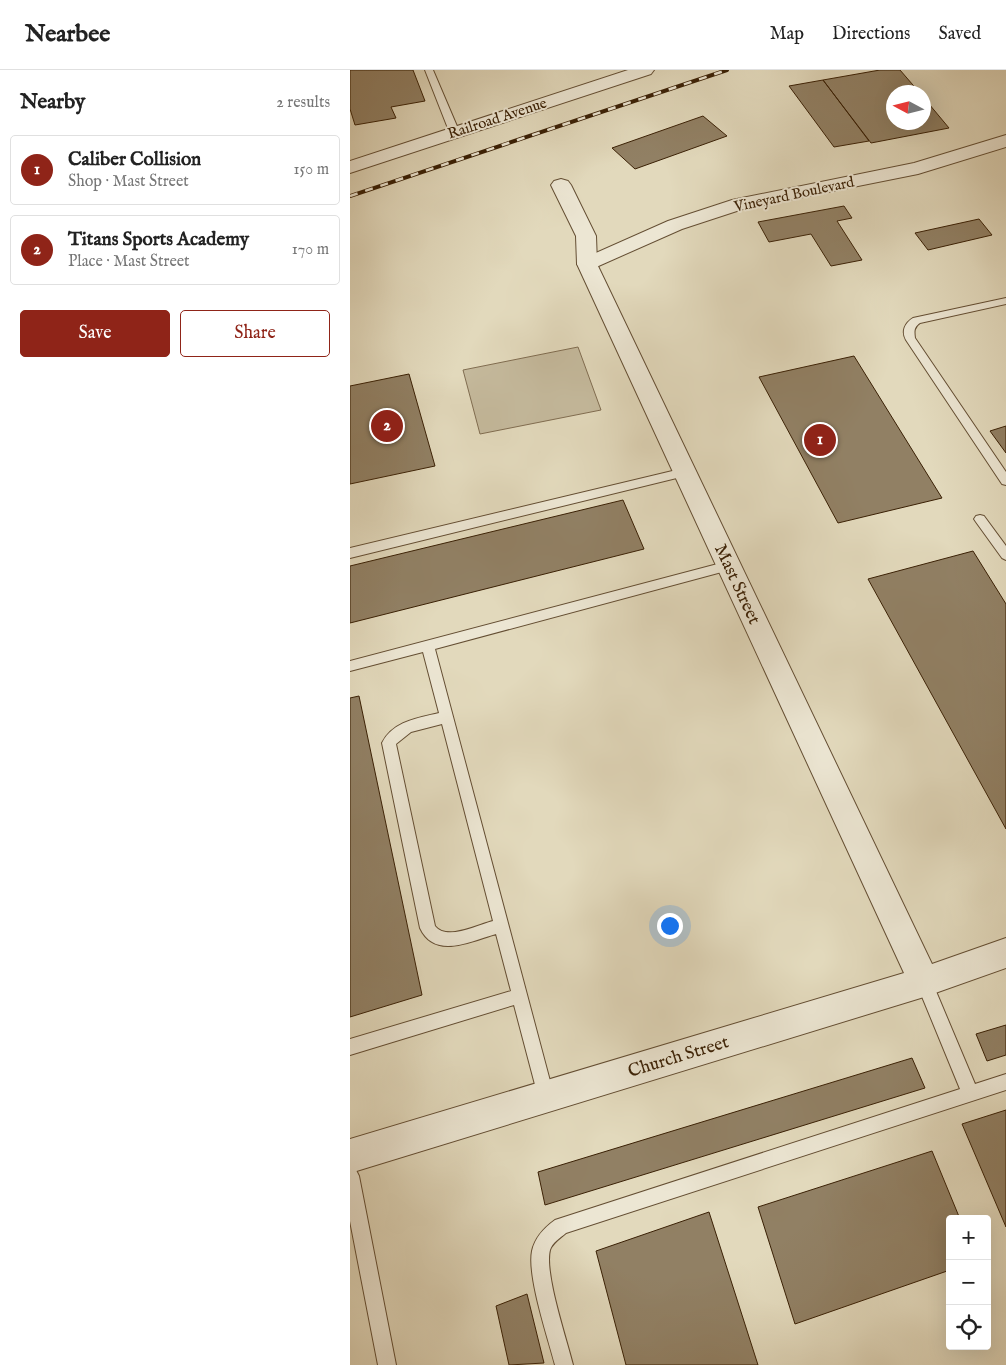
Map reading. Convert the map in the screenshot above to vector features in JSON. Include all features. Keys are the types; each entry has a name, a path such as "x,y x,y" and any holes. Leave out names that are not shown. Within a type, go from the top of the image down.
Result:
{"street":[{"name":"Railroad Avenue","path":"350,167 642,70"},
{"name":"Vineyard Boulevard","path":"587,264 657,232 738,204 918,168 1006,141"},
{"name":"Mast Street","path":"561,185 586,236 587,264 924,982"},
{"name":"Church Street","path":"350,1156 924,982 1006,953"}],"lane":[{"path":"429,70 454,131"},
{"path":"1006,301 917,320 911,324 908,331 910,338 1006,481"},
{"path":"350,553 685,472"},
{"path":"980,519 1006,555"},
{"path":"350,666 729,566"},
{"path":"428,646 546,1096"},
{"path":"447,717 399,730 392,736 389,743 428,928 432,936 441,940 449,940 501,926"},
{"path":"924,982 970,1093"},
{"path":"350,1047 520,996"},
{"path":"564,1365 542,1273 540,1254 547,1236 561,1226 1006,1082"},
{"path":"350,1176 387,1365"}],"shaded area":[{"path":"578,347 601,410 480,434 463,370"}],"building":[{"path":"350,70 413,70 425,101 391,107 396,118 355,125 350,109"},
{"path":"880,70 900,70 913,85 886,85 886,130 931,130 931,106 949,128 871,143 823,80"},
{"path":"823,80 869,141 834,147 789,86"},
{"path":"703,116 727,136 635,169 612,148"},
{"path":"844,206 852,218 837,221 862,260 831,266 811,234 769,242 758,222"},
{"path":"979,219 992,235 928,250 915,233"},
{"path":"854,356 942,498 838,523 759,377"},
{"path":"409,374 435,466 350,484 350,386"},
{"path":"1006,426 1006,453 990,431"},
{"path":"623,500 644,549 350,623 350,566"},
{"path":"973,551 1006,604 1006,829 868,579"},
{"path":"359,696 422,995 350,1017 350,698"},
{"path":"1006,1025 1006,1055 987,1061 976,1034"},
{"path":"912,1058 925,1088 545,1205 538,1172"},
{"path":"1006,1110 1006,1227 962,1124"},
{"path":"932,1151 958,1215 946,1215 946,1271 795,1324 758,1207"},
{"path":"709,1212 758,1365 626,1365 596,1251"},
{"path":"527,1294 544,1363 509,1365 496,1306"}],"railway":[{"path":"350,196 727,70"}],"place":[{"name":"Titans Sports Academy","path":"387,426"},
{"name":"Caliber Collision","path":"820,440"}]}
